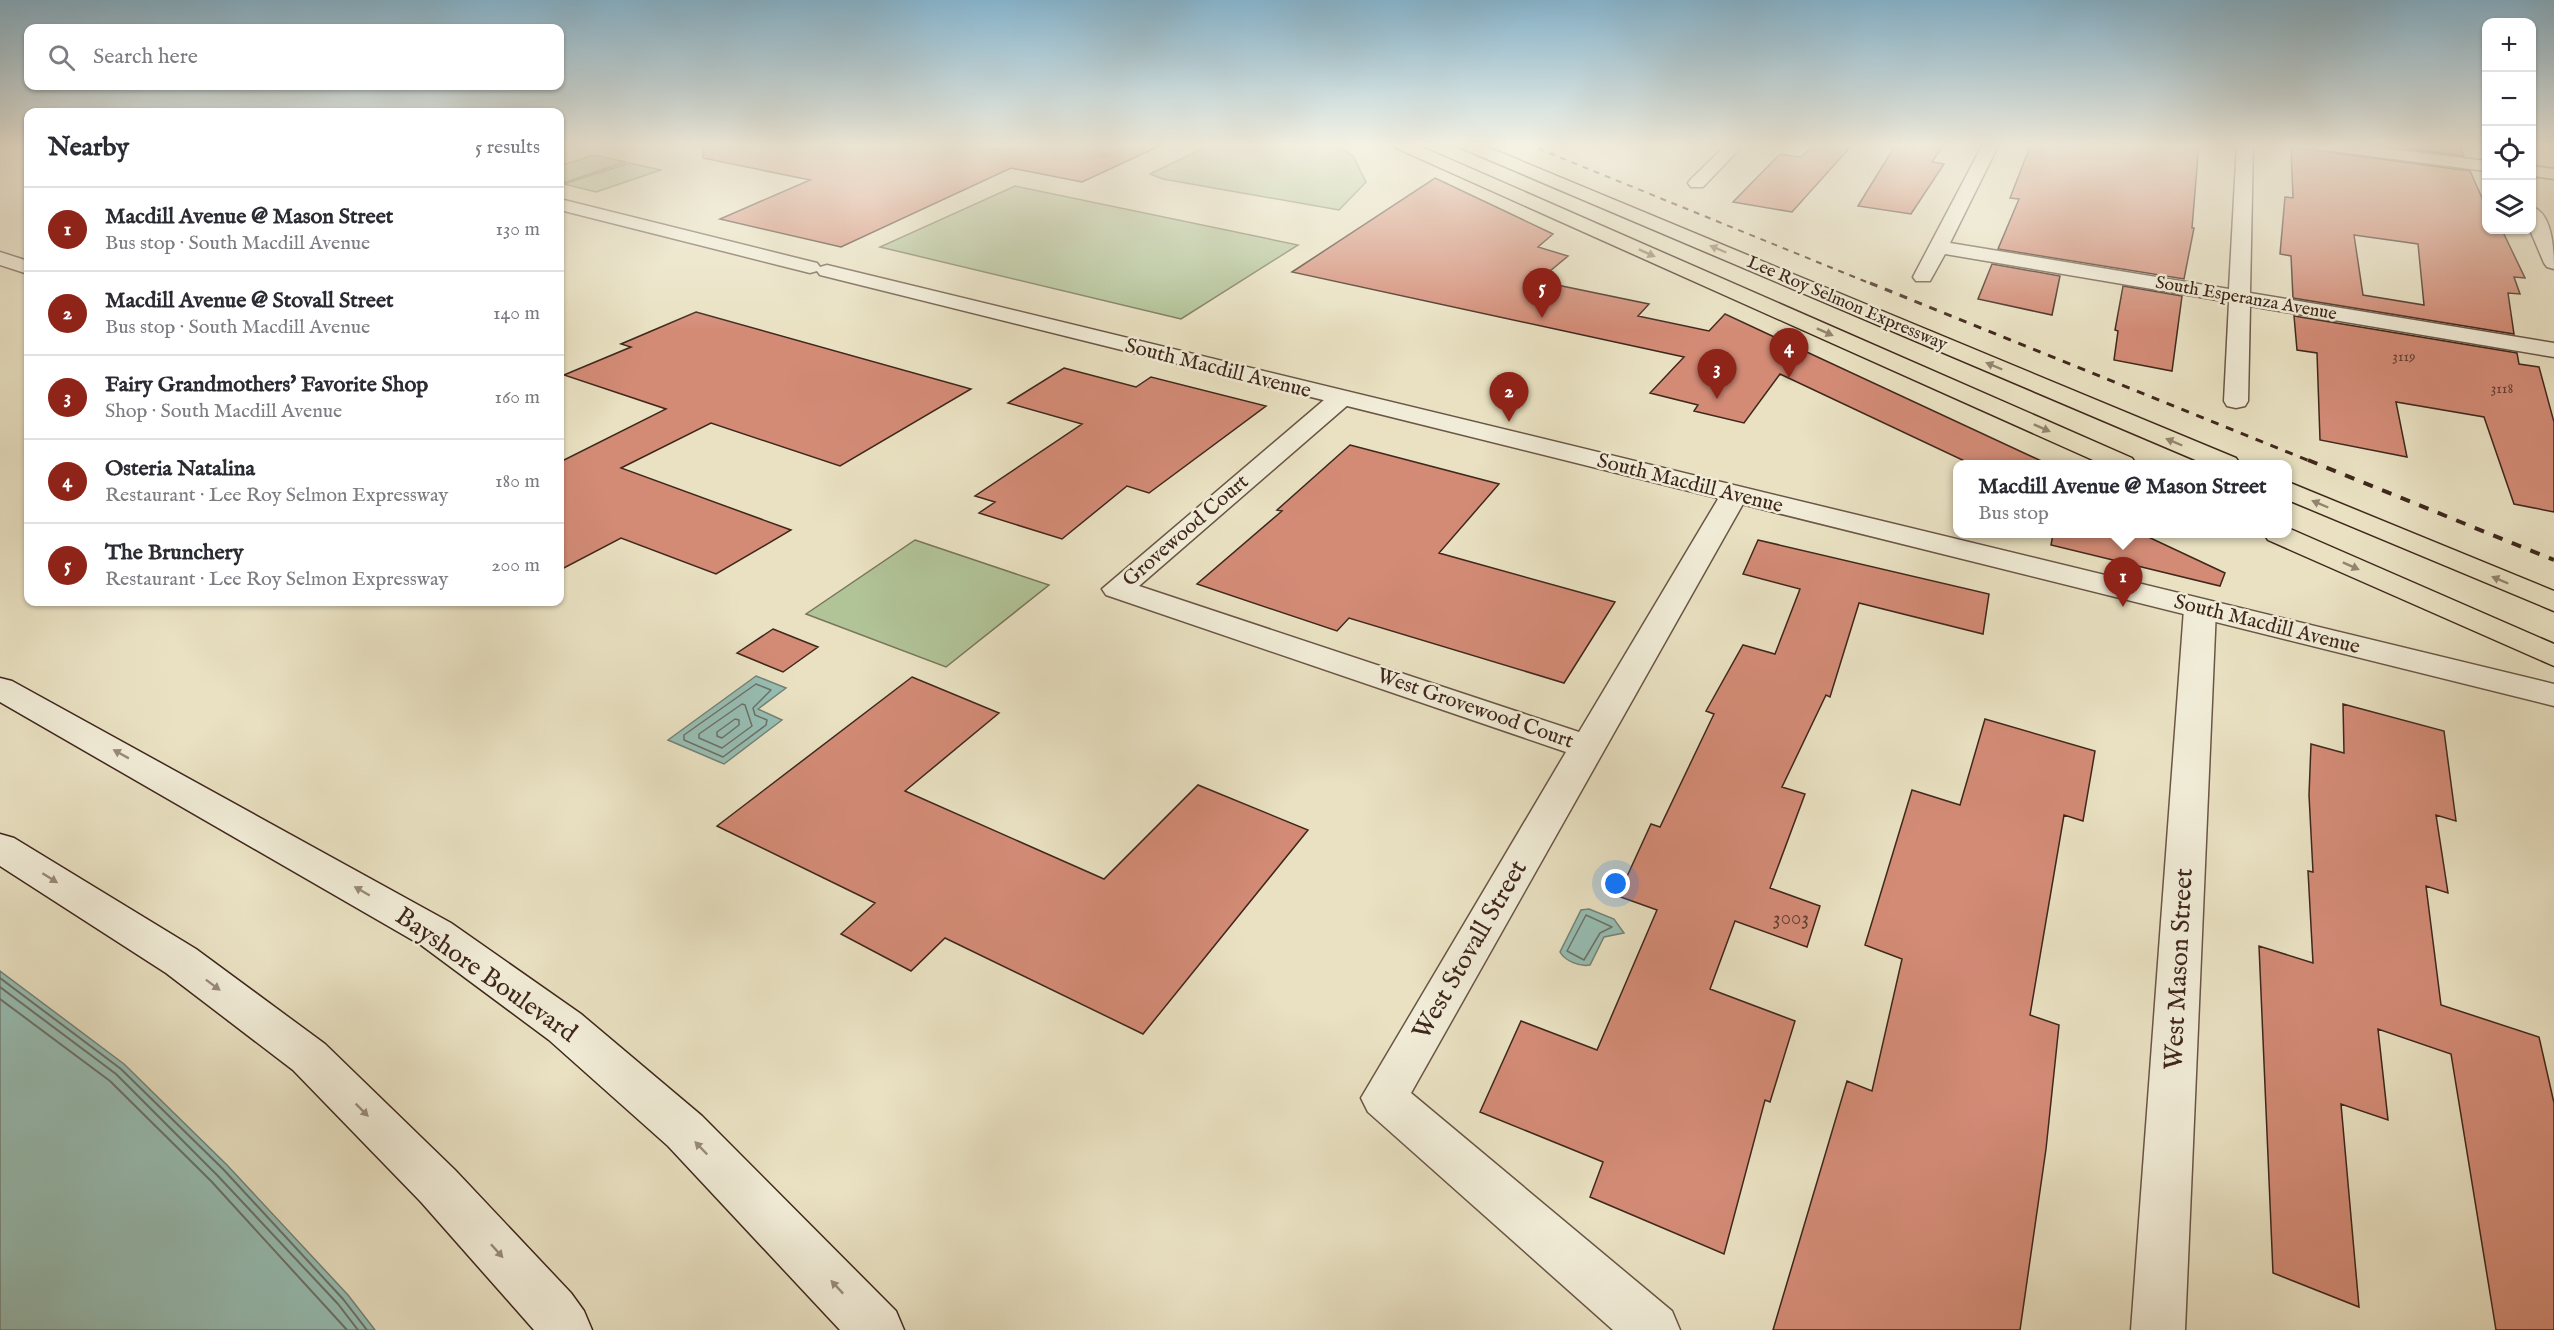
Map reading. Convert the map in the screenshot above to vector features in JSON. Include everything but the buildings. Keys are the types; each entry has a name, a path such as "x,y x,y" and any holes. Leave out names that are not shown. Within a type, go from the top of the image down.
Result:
{"highway":[{"name":"Lee Roy Selmon Expressway","path":"1541,206 2112,460"},
{"name":"Lee Roy Selmon Expressway","path":"1614,206 2216,460"},
{"path":"2292,492 2554,602"},
{"path":"2287,538 2554,656"}],"street":[{"name":"South Macdill Avenue","path":"564,206 1340,399 2554,695"},
{"path":"1923,277 1960,206"},
{"path":"2236,401 2243,206"},
{"path":"2536,222 2554,263"},
{"name":"South Esperanza Avenue","path":"1939,247 2554,351"},
{"path":"0,258 24,268"},
{"path":"0,280 24,271"},
{"name":"Grovewood Court","path":"1340,399 1117,589 1362,671"},
{"name":"West Stovall Street","path":"1653,1330 1384,1098 1734,495"},
{"name":"West Mason Street","path":"2158,1330 2200,609"},
{"name":"West Grovewood Court","path":"1362,671 1588,747"},
{"name":"Bayshore Boulevard","path":"0,688 436,934 565,1027 685,1131 877,1330"},
{"path":"0,848 181,961 309,1057 438,1186 552,1311 566,1330"}],"green space":[{"path":"971,206 1111,206 1298,245 1181,319 880,247"},
{"path":"1317,206 1343,206 1339,210"},
{"path":"915,540 1049,585 946,667 806,614"}],"water":[{"path":"756,676 786,688 758,709 782,720 724,764 668,740"},
{"path":"1589,909 1614,919 1624,933 1604,937 1590,965 1582,965 1569,961 1560,952 1581,910"},
{"path":"0,971 124,1064 227,1165 348,1295 375,1330 0,1330"}],"railway":[{"path":"1680,206 1874,285"},
{"path":"1870,283 2312,462"},
{"path":"2308,460 2554,560"}],"place":[{"name":"The Brunchery","path":"1542,318"},
{"name":"Osteria Natalina","path":"1789,378"},
{"name":"Fairy Grandmothers' Favorite Shop","path":"1717,399"},
{"name":"Macdill Avenue @ Stovall Street","path":"1509,422"},
{"name":"Macdill Avenue @ Mason Street","path":"2123,607"}]}
